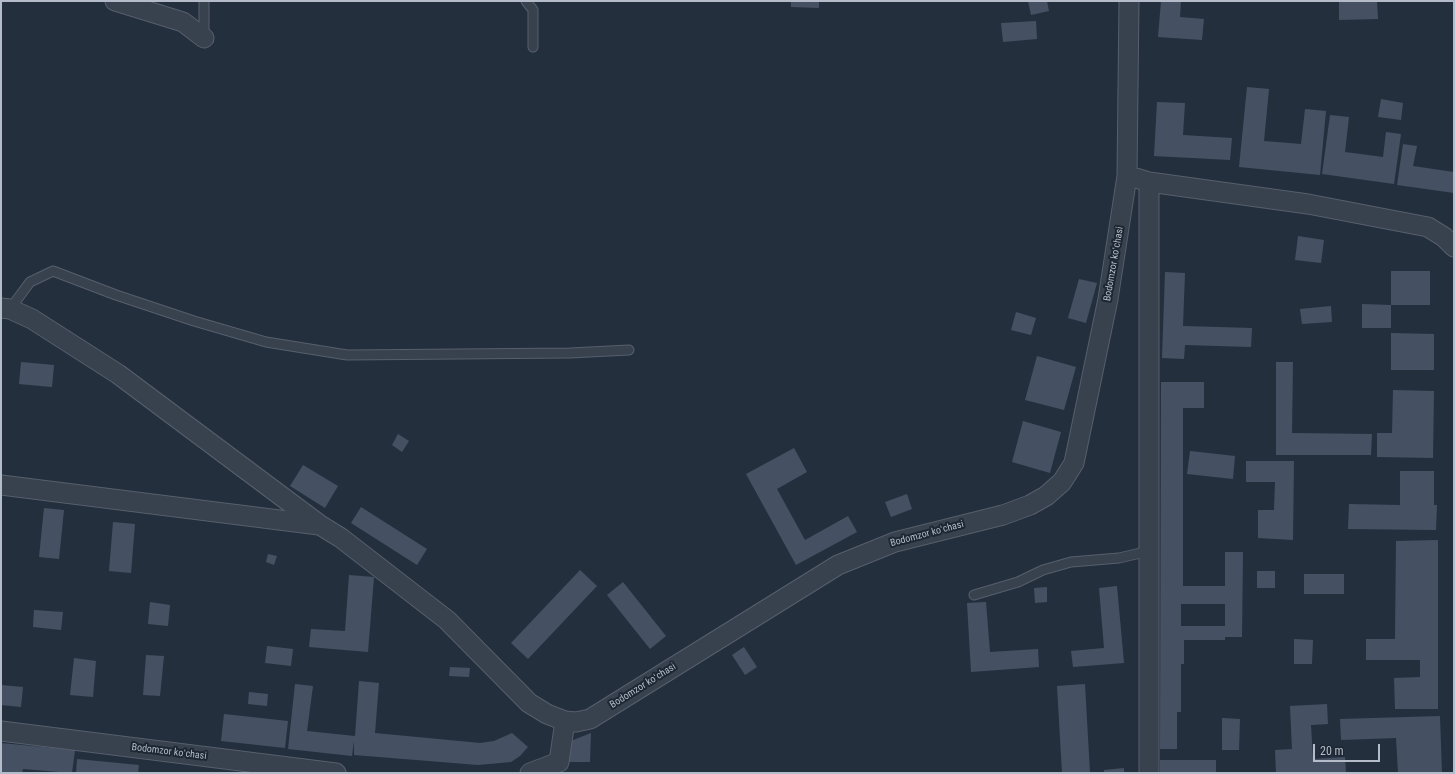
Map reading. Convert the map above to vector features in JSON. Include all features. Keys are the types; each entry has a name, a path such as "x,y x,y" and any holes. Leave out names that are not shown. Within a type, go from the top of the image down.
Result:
{"street":[{"path":"115,1 183,22 204,38"},
{"name":"Bodomzor koʻchasi","path":"565,721 576,722 590,720 838,565 895,542 1003,515 1030,505 1046,496 1062,482 1074,463 1108,298 1127,176 1129,1"},
{"path":"1127,176 1149,182 1308,204 1428,227 1444,237 1454,247"},
{"path":"1149,182 1149,773"},
{"path":"6,309 32,319 66,339 118,374 320,525 341,538 447,620 529,703 547,714 565,721 559,767 530,773"},
{"path":"1,485 320,525"},
{"name":"Bodomzor koʻchasi","path":"1,731 336,773"}],"lane":[{"path":"204,1 204,38"},
{"path":"526,1 533,10 532,47"},
{"path":"6,309 30,282 53,271 187,318 259,340 347,355 570,353 629,350"},
{"path":"974,595 1018,582 1043,570 1071,562 1119,558 1149,551"}],"building":[{"path":"791,1 819,1 819,8 791,7"},
{"path":"1028,1 1047,1 1049,11 1031,15"},
{"path":"1161,1 1181,1 1180,17 1204,19 1202,40 1158,37"},
{"path":"1339,1 1377,1 1378,19 1339,20"},
{"path":"1036,21 1037,39 1003,42 1001,23"},
{"path":"1247,87 1269,89 1264,141 1301,144 1305,109 1326,111 1320,175 1239,167"},
{"path":"1381,99 1403,103 1401,120 1378,117"},
{"path":"1157,102 1185,103 1183,135 1232,138 1230,160 1154,156"},
{"path":"1330,115 1349,117 1345,152 1383,157 1386,132 1401,134 1394,184 1322,174"},
{"path":"1403,144 1417,146 1413,166 1454,172 1454,193 1397,185"},
{"path":"1298,236 1324,240 1321,263 1295,260"},
{"path":"1391,271 1430,271 1430,305 1391,305"},
{"path":"1165,272 1185,273 1183,326 1252,328 1251,347 1185,345 1184,359 1162,358"},
{"path":"1079,279 1097,283 1086,323 1068,318"},
{"path":"1362,304 1391,305 1391,328 1362,328"},
{"path":"1331,306 1332,322 1302,324 1300,309"},
{"path":"1016,312 1036,318 1031,335 1011,330"},
{"path":"1391,333 1434,334 1434,370 1391,370"},
{"path":"1037,356 1076,367 1064,410 1025,400"},
{"path":"21,362 54,365 52,387 19,384"},
{"path":"1276,362 1293,362 1292,433 1372,434 1371,455 1276,455"},
{"path":"1161,382 1204,382 1204,408 1183,408 1183,586 1225,586 1225,552 1243,552 1242,637 1225,637 1225,640 1184,640 1184,664 1181,664 1181,712 1177,712 1177,749 1160,749","holes":["1181,604 1225,604 1225,626 1181,626"]},
{"path":"1393,390 1434,391 1433,458 1377,457 1377,433 1392,433"},
{"path":"1023,421 1061,432 1050,473 1012,462"},
{"path":"398,434 409,441 402,452 392,445"},
{"path":"794,448 807,472 777,489 805,540 848,516 857,532 796,565 746,474"},
{"path":"1190,451 1235,456 1233,479 1187,474"},
{"path":"1246,461 1294,461 1293,540 1258,538 1258,510 1274,510 1275,482 1246,482"},
{"path":"303,465 338,486 325,508 290,486"},
{"path":"1400,471 1434,471 1434,505 1437,505 1436,530 1348,529 1349,504 1400,505"},
{"path":"907,494 912,509 891,517 885,502"},
{"path":"361,507 427,549 417,565 351,523"},
{"path":"44,508 64,510 59,559 39,557"},
{"path":"113,522 135,524 131,573 109,571"},
{"path":"1438,540 1438,709 1395,709 1394,678 1420,677 1420,660 1366,660 1366,639 1395,639 1396,541"},
{"path":"268,554 277,556 274,565 266,562"},
{"path":"580,570 597,586 528,659 511,643"},
{"path":"1257,571 1275,571 1275,588 1257,588"},
{"path":"1304,574 1344,574 1344,594 1304,594"},
{"path":"349,575 374,577 368,652 309,647 311,629 345,631"},
{"path":"623,582 666,636 650,649 607,595"},
{"path":"1117,586 1124,663 1073,667 1071,651 1104,648 1099,588"},
{"path":"1047,587 1047,602 1035,603 1034,588"},
{"path":"150,602 170,605 168,626 148,624"},
{"path":"986,602 990,652 1038,649 1039,667 971,672 967,603"},
{"path":"34,610 63,612 61,630 33,627"},
{"path":"1294,639 1313,640 1312,664 1294,664"},
{"path":"267,646 293,649 291,666 265,663"},
{"path":"744,647 757,667 745,675 732,655"},
{"path":"146,655 164,656 160,696 143,695"},
{"path":"74,658 96,661 93,697 70,695"},
{"path":"450,667 470,668 469,677 449,676"},
{"path":"359,681 379,683 375,733 480,743 494,741 512,733 528,747 520,756 511,762 478,765 354,755 354,741 352,756 288,749 295,684 313,686 307,731 355,736"},
{"path":"1085,684 1090,773 1062,773 1057,686"},
{"path":"1,685 23,687 21,707 1,705"},
{"path":"249,692 268,694 267,706 248,704"},
{"path":"1327,704 1328,724 1311,725 1313,759 1345,757 1346,773 1276,773 1275,750 1292,749 1290,706"},
{"path":"224,714 288,721 285,748 221,741"},
{"path":"1440,716 1442,773 1398,773 1396,738 1341,740 1340,719"},
{"path":"1222,718 1240,719 1239,750 1222,750"},
{"path":"591,733 590,762 568,762 568,742"},
{"path":"1,743 75,750 72,773 23,769 22,773 1,773"},
{"path":"77,759 139,765 138,773 76,773"},
{"path":"1160,760 1216,760 1216,773 1160,773"},
{"path":"1124,768 1124,773 1104,773 1104,770"}]}
